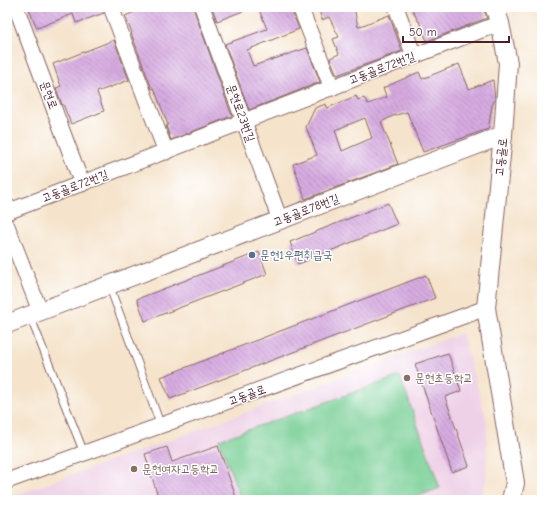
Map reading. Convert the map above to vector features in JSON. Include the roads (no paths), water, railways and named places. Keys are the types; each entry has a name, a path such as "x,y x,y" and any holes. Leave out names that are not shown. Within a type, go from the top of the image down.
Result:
{"street":[{"name":"문현로","path":"16,7 82,184"},
{"path":"111,7 166,152"},
{"name":"문현로23번길","path":"202,7 280,220"},
{"path":"300,7 332,88"},
{"path":"396,7 414,56"},
{"name":"고동골로72번길","path":"7,212 414,56 497,15"},
{"name":"고동골로","path":"497,15 508,63 503,135 486,308 515,483 511,500"},
{"name":"고동골로78번길","path":"7,324 503,135"},
{"path":"7,227 35,313"},
{"name":"고동골로","path":"7,481 486,308"}],"lane":[{"path":"109,285 161,426"},
{"path":"35,313 84,453"}],"place":[{"name":"문현1우편취급국","path":"252,255"},
{"name":"문현초등학교","path":"407,378"},
{"name":"문현여자고등학교","path":"134,469"}]}
